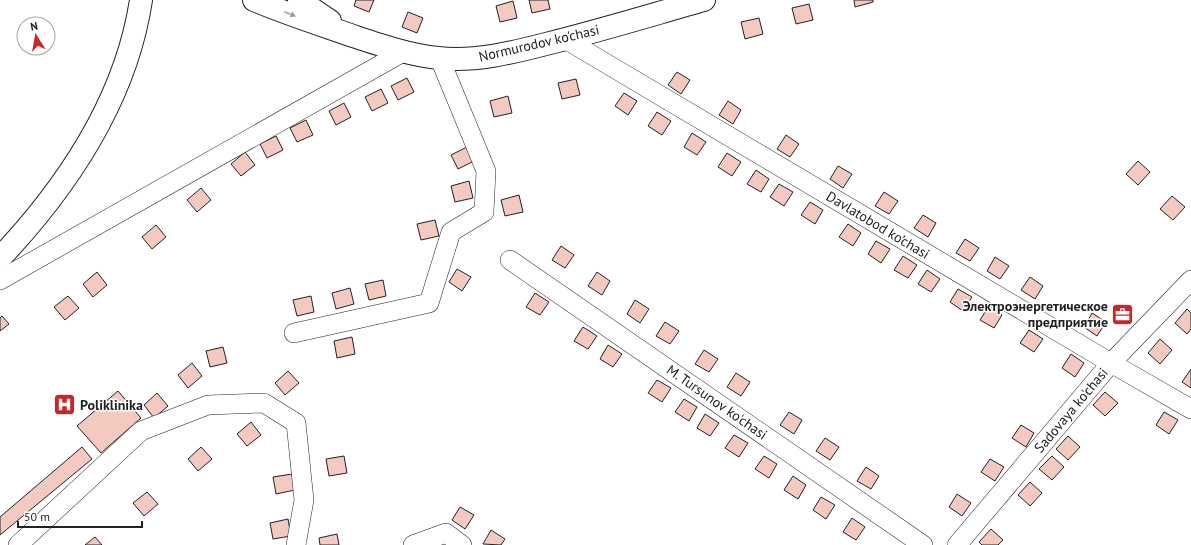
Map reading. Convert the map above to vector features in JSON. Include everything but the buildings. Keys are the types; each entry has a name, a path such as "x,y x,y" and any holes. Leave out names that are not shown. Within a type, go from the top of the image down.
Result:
{"main road":[{"path":"0,258 28,227 55,192 81,154 104,114 135,28 141,0"},
{"name":"Normurodov ko'chasi","path":"254,0 295,17 403,52 440,59 488,57 565,39 704,0"},
{"name":"Normurodov ko'chasi","path":"299,0 349,34"}],"street":[{"name":"Davlatobod ko’chasi","path":"565,39 1110,364 1191,409"},
{"path":"0,280 403,52"},
{"path":"294,333 429,303 451,232 484,212 486,171 440,59"},
{"name":"M. Tursunov ko'chasi","path":"510,260 924,545"},
{"name":"Sadovaya ko'chasi","path":"957,545 1110,364 1191,280"},
{"path":"18,545 142,431 208,405 264,404 296,424 304,500 296,545"},
{"path":"412,545 446,533 462,545"}],"place":[{"name":"Электроэнергетическое предприятие","path":"1123,314"},
{"name":"Poliklinika","path":"65,405"}]}
